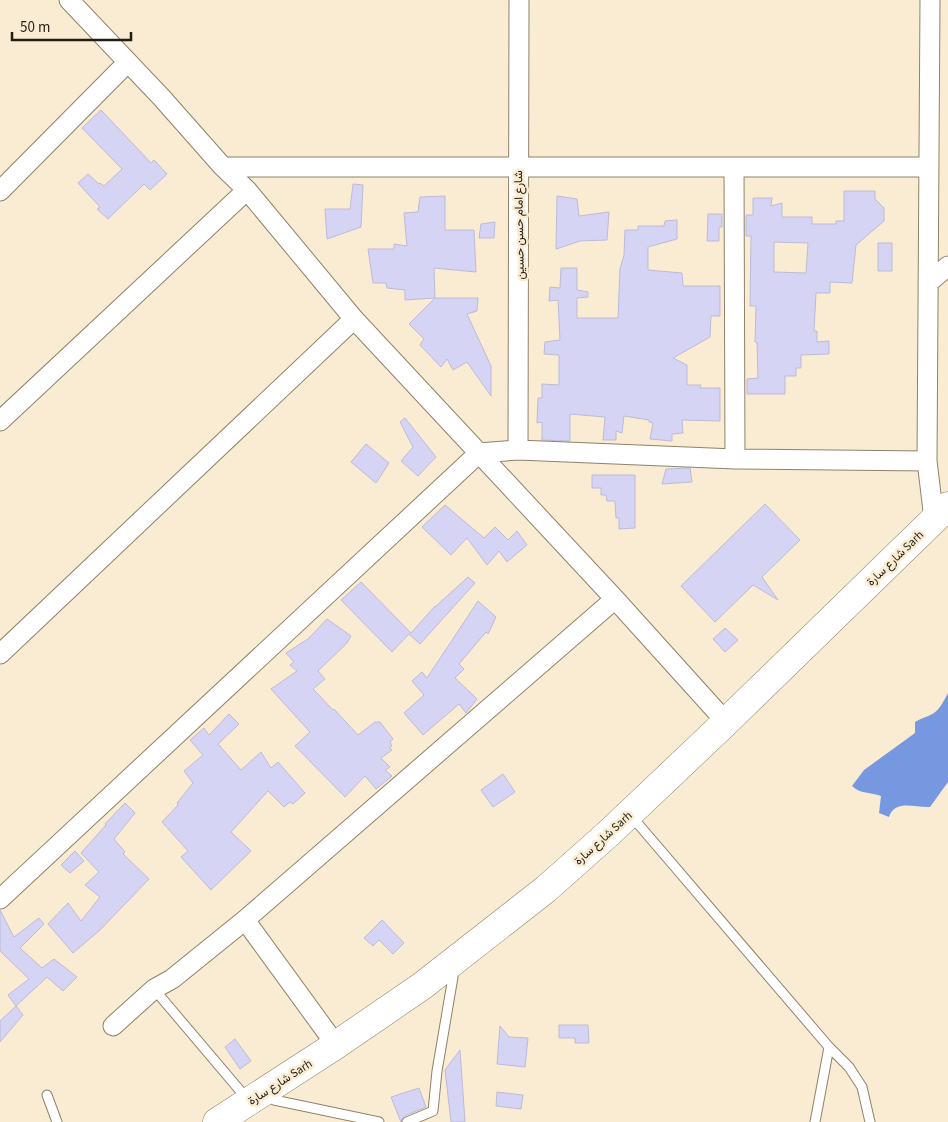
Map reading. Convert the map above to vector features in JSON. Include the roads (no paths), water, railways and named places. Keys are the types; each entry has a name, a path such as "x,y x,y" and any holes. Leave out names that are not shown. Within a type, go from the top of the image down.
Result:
{"highway":[{"name":"شارع سارة Sarh","path":"254,1108 336,1045 422,986 546,889 608,834 943,519"},
{"name":"شارع سارة Sarh","path":"217,1122 254,1108 454,978 550,904 737,736 943,519"}],"street":[{"path":"69,0 223,167 247,190 354,319 615,599 726,722"},
{"name":"شارع امام حسن حسين","path":"518,450 520,319 518,166 519,0"},
{"path":"930,0 927,461 943,519"},
{"path":"0,191 128,62"},
{"path":"223,167 929,167"},
{"path":"734,167 735,459"},
{"path":"0,421 247,190"},
{"path":"928,283 948,266"},
{"path":"0,654 354,319"},
{"path":"0,899 479,452 518,450 735,459 927,461"},
{"path":"113,1026 154,989 172,979 245,920 615,599"},
{"path":"245,920 336,1045"}],"lane":[{"path":"639,825 829,1046 849,1066 862,1087 870,1122"},
{"path":"408,1122 433,1111 437,1071 454,978"},
{"path":"154,989 254,1108 379,1122"},
{"path":"815,1122 829,1046"},
{"path":"47,1094 57,1122"}],"water":[{"path":"948,693 948,782 930,807 901,806 892,811 889,817 879,813 881,796 862,792 852,786 864,770 915,733 915,722 936,711"}]}
